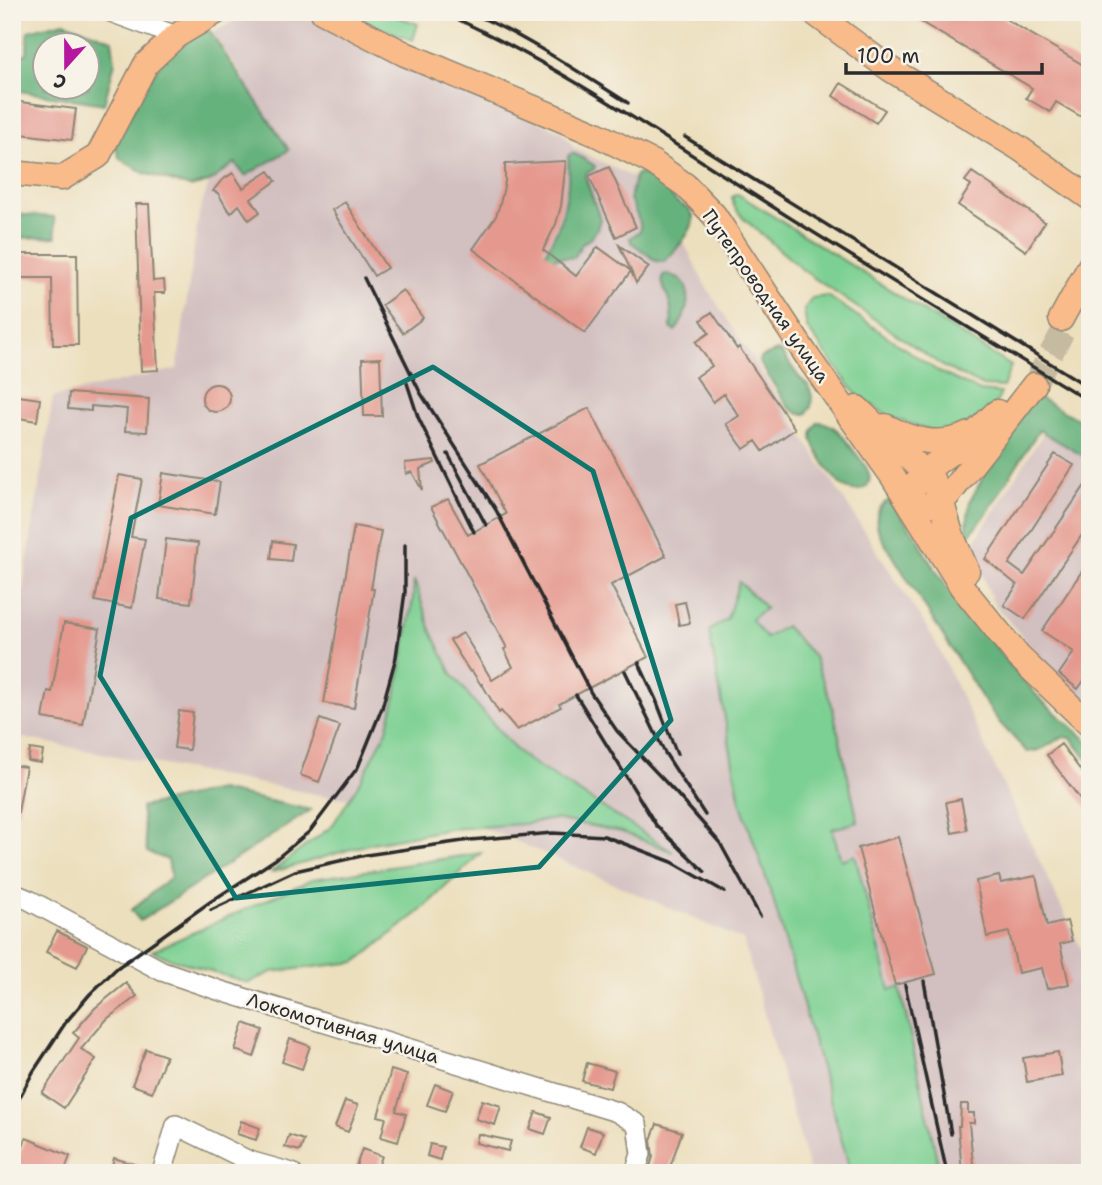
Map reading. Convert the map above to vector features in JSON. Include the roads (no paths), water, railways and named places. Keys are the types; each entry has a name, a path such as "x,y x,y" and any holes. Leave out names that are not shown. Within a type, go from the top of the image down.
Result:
{"main road":[{"path":"12,173 62,178 98,156 145,64 176,36 216,12"},
{"name":"Путепроводная улица","path":"323,12 405,54 596,134 652,162 685,185 714,215 809,359 917,509"},
{"path":"813,12 890,69 1019,148 1090,198"},
{"path":"1090,266 1064,321 1090,281"},
{"path":"809,359 933,481 951,534 984,614"},
{"path":"917,509 942,501 950,493 1030,384 925,472 917,480 913,490 917,509 962,587 1019,657 1090,725"},
{"path":"850,402 904,436 929,442 956,440 977,431"},
{"path":"951,534 957,499 976,460"}],"street":[{"path":"111,12 176,36"},
{"name":"Локомотивная улица","path":"12,894 29,900 162,971 617,1112 637,1124 640,1154 635,1173"},
{"path":"162,1173 176,1125 249,1161 292,1173"}],"tunnel":[{"path":"1034,385 1068,322"}],"railway":[{"path":"442,12 577,83 1090,402"},
{"path":"469,12 530,43 628,103"},
{"path":"685,137 1090,388"},
{"path":"364,278 420,392 496,510 591,693 617,731 720,843 760,916"},
{"path":"407,383 418,417 474,532"},
{"path":"448,454 486,525"},
{"path":"12,1112 33,1072 66,1022 90,994 117,968 276,859 310,831 358,767 382,708 396,657 405,592 405,545"},
{"path":"639,663 677,754"},
{"path":"625,671 665,753 705,815"},
{"path":"576,695 656,825 705,872"},
{"path":"211,910 295,871 366,855 470,840 553,833 604,836 672,862 725,892"},
{"path":"924,981 951,1134"},
{"path":"905,985 947,1173"}]}
